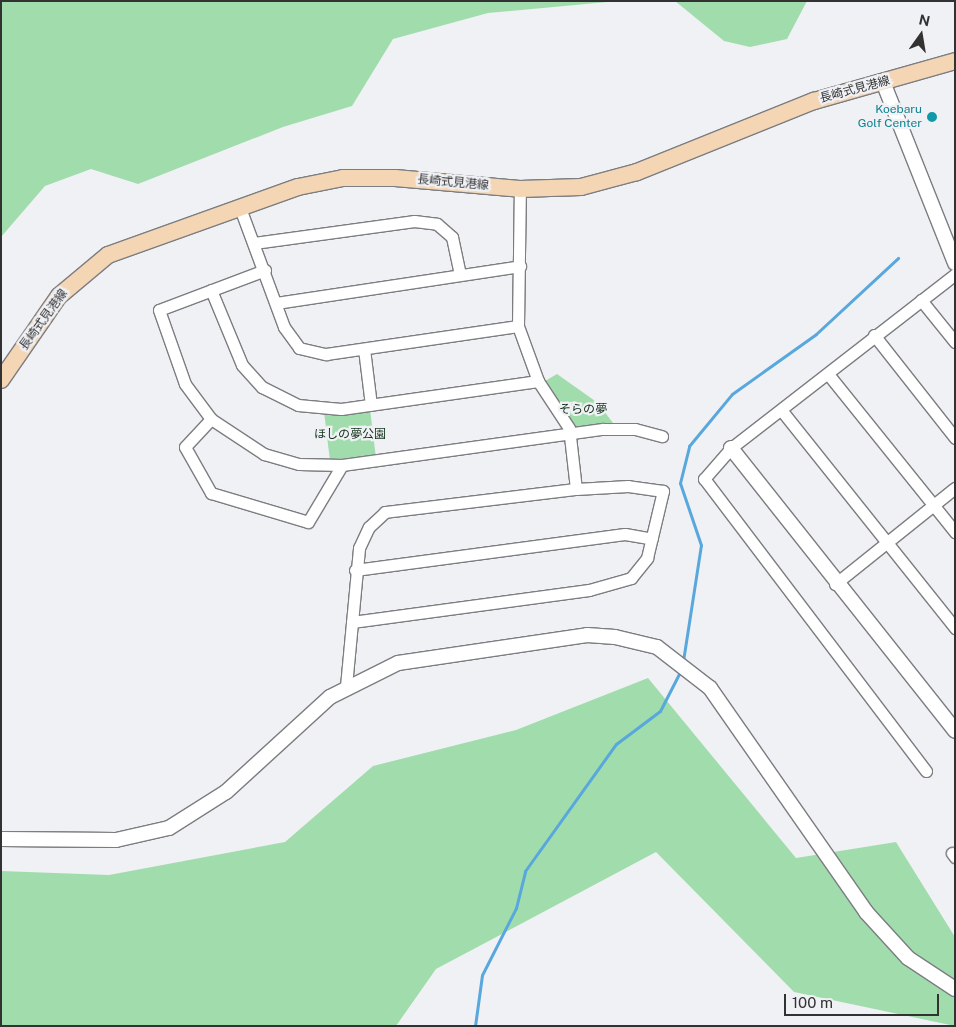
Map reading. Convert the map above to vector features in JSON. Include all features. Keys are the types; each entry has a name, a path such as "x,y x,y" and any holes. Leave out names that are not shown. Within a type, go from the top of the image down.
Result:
{"main road":[{"name":"長崎式見港線","path":"1,380 79,275 108,255 298,187 343,178 520,189 581,187 637,172 753,122 955,61"}],"street":[{"path":"883,82 955,263"},
{"path":"520,189 518,326 538,381 570,434 576,488"},
{"path":"240,208 265,270 284,327 299,348 326,354 518,326"},
{"path":"254,243 414,221 437,224 452,237 460,274"},
{"path":"276,303 520,266"},
{"path":"265,270 159,310 185,384 211,419 264,454 299,464 342,464 570,434 635,429 662,436"},
{"path":"926,770 704,479 731,448 782,411 874,335 955,274"},
{"path":"211,290 242,365 262,387 298,405 341,409 538,381"},
{"path":"921,300 955,342"},
{"path":"874,335 955,438"},
{"path":"364,349 372,405"},
{"path":"828,374 955,532"},
{"path":"782,411 955,628"},
{"path":"211,419 186,447 211,493 308,522 342,464"},
{"path":"731,448 834,584 955,731"},
{"path":"346,686 355,570 369,527 385,512 576,488 628,486 663,491 652,539 642,570 612,586 352,622"},
{"path":"834,584 955,488"},
{"path":"355,570 625,534 652,539"},
{"path":"1,839 116,840 169,828 207,808 346,686 398,663 501,645 587,635 657,647 710,688 866,912 908,958 955,989"}],"green space":[{"path":"1,1 618,1 488,13 393,39 352,106 283,127 138,184 91,169 45,186 1,237"},
{"path":"675,1 807,1 787,39 750,47 724,41"},
{"name":"そらの夢","path":"557,374 598,403 613,423 574,427 545,381"},
{"name":"ほしの夢公園","path":"370,409 376,455 330,460 324,415"},
{"path":"648,678 796,858 896,842 955,937 955,1026 794,992 656,852 436,969 396,1026 1,1026 1,871 109,875 285,842 373,766 516,730"}],"waterway":[{"path":"683,661 701,545 680,483 689,446 732,394 816,334 898,258"},
{"path":"475,1026 482,975 516,908 525,871 616,744 660,711 681,670"}],"place":[{"name":"Koebaru Golf Center","path":"932,117"}]}
